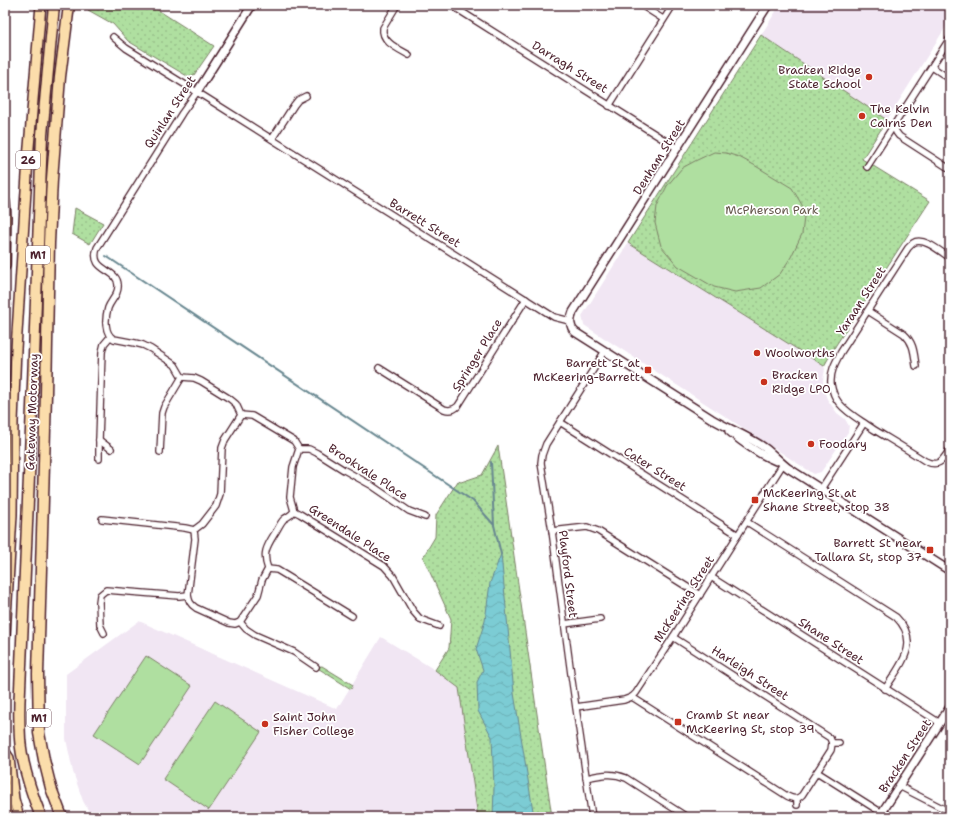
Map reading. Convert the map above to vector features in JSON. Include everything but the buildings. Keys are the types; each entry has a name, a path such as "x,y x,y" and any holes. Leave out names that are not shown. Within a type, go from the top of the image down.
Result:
{"highway":[{"name":"26","path":"5,636 12,515 12,422 16,348 28,159 41,5"},
{"name":"Gateway Motorway","path":"41,817 31,790 23,760 19,722 42,136 54,5"},
{"name":"Gateway Motorway","path":"62,817 51,788 39,733 38,674 49,243 59,84 69,5"},
{"path":"5,202 5,266"},
{"path":"5,752 9,758 14,799 19,817"},
{"path":"5,788 8,817"}],"street":[{"name":"Quinlan Street","path":"110,337 107,331 108,307 117,292 118,284 116,277 101,267 97,262 95,254 97,248 252,5"},
{"path":"397,5 382,32 387,42 409,55"},
{"name":"Darragh Street","path":"450,5 677,148"},
{"path":"641,5 663,19"},
{"path":"609,106 673,5"},
{"name":"Denham Street","path":"570,321 573,312 768,5"},
{"name":"Barrett Street","path":"113,37 126,48 554,317 570,321"},
{"path":"867,167 950,38"},
{"path":"932,67 950,79"},
{"path":"272,139 294,105 298,100 306,96"},
{"path":"894,125 899,136 950,169"},
{"name":"Yaraan Street","path":"950,258 929,244 923,242 912,243 841,352 833,367 831,375 831,384 837,402 864,423 925,461 932,464 941,462 950,449"},
{"name":"Springer Place","path":"379,368 444,409 451,410 458,406 526,299"},
{"path":"868,311 908,338 911,343 916,366"},
{"path":"570,321 573,329 605,351 722,425 752,440 783,464 950,571"},
{"path":"99,459 102,352 104,344 110,337 151,348 175,364 182,377"},
{"name":"Playford Street","path":"592,817 541,463 546,444 605,351"},
{"path":"182,377 194,378 201,381 230,399 236,404 241,415"},
{"path":"160,452 162,414 164,407 182,377"},
{"path":"194,530 195,539 188,595 191,605 229,623 235,624 240,622 258,595 262,580 268,569 265,561 265,551 268,544 284,519 290,516 294,511 290,497 293,468 299,449 294,442 252,416 241,415"},
{"path":"102,518 194,530 202,524 216,506 220,494 222,448 225,440 241,415"},
{"name":"Cater Street","path":"560,422 738,535"},
{"path":"821,489 864,423"},
{"path":"99,440 111,449"},
{"name":"Brookvale Place","path":"299,449 309,449 317,453 371,485 409,512 425,517"},
{"name":"McKeering Street","path":"632,697 673,637 783,464"},
{"name":"Greendale Place","path":"294,511 384,566 393,576 413,611 420,619 440,626"},
{"path":"747,522 896,617 902,623 906,629 908,638 907,653 885,689"},
{"path":"552,532 587,527 598,531 700,595"},
{"path":"268,569 277,570 352,616"},
{"name":"Shane Street","path":"711,577 940,723"},
{"path":"104,634 100,625 98,602 100,595 106,590 178,596 188,595"},
{"path":"564,624 600,619"},
{"path":"240,622 246,629 294,652 316,667"},
{"name":"Harleigh Street","path":"673,637 826,735 832,740 832,743"},
{"path":"576,707 624,700 632,697 797,802 829,754 832,743 839,743"},
{"name":"Bracken Street","path":"881,815 950,707"},
{"path":"817,772 881,815"},
{"path":"586,778 606,774 619,775 687,817"},
{"path":"899,786 950,812"}],"shaded area":[{"name":"Bracken Ridge State School","path":"780,5 950,5 950,20 887,120 761,35"},
{"path":"628,243 824,366 825,369 823,380 827,399 837,413 845,419 849,426 848,432 821,472 814,474 584,325 582,316"},
{"name":"Saint John Fisher College","path":"139,621 337,709 381,637 435,670 459,688 478,817 92,817 83,801 73,772 66,739 66,674"}],"green space":[{"path":"90,5 150,5 214,46 194,75 187,76 128,41 113,24 88,10"},
{"name":"McPherson Park","path":"761,35 887,120 862,159 930,201 836,345 824,366 628,243"},
{"path":"714,152 726,153 739,157 754,165 792,188 802,205 804,217 802,234 791,257 780,274 761,288 735,292 714,287 678,266 661,246 655,223 657,206 667,186 682,168"},
{"path":"75,208 103,223 90,244 72,234"},
{"path":"498,446 552,817 478,817 459,688 435,670 449,648 451,619 423,557 435,537 436,515 458,481 461,482 482,475"},
{"path":"146,656 192,686 140,764 94,734"},
{"path":"322,666 353,685 351,689 316,667"},
{"path":"215,701 261,732 209,810 163,779"}],"water":[{"path":"501,554 514,693 534,817 493,817 494,788 492,737 478,711 477,682 483,670 476,649 485,621 490,583"}],"waterway":[{"path":"106,256 473,501 494,525"},
{"path":"491,462 494,525 501,554"}],"place":[{"name":"Bracken Ridge State School","path":"869,77"},
{"name":"The Kelvin Cairns Den","path":"862,116"},
{"name":"Woolworths","path":"757,353"},
{"name":"Barrett St at McKeering-Barrett","path":"648,370"},
{"name":"Bracken Ridge LPO","path":"764,382"},
{"name":"Foodary","path":"811,444"},
{"name":"McKeering St at Shane Street, stop 38","path":"755,500"},
{"name":"Barrett St near Tallara St, stop 37","path":"930,550"},
{"name":"Cramb St near McKeering St, stop 39","path":"678,722"},
{"name":"Saint John Fisher College","path":"265,724"}]}
